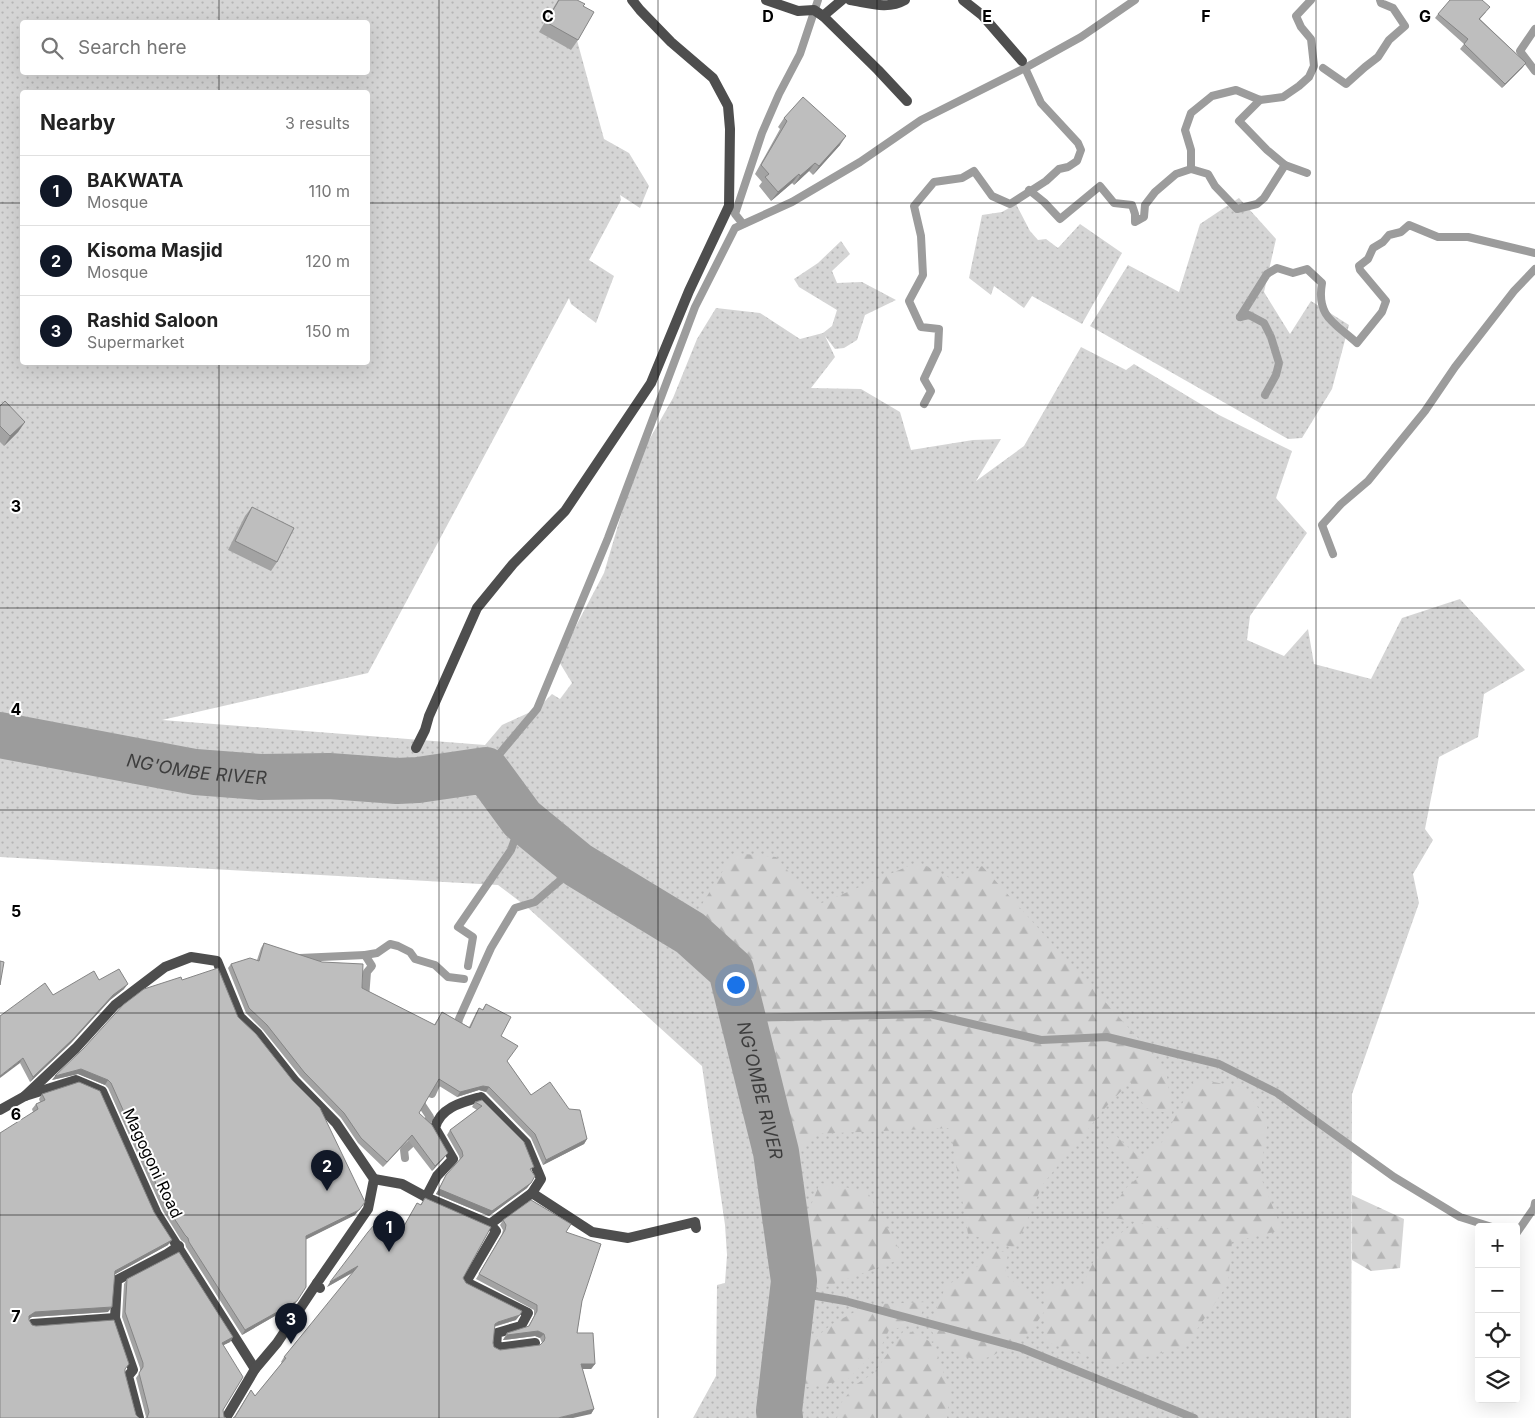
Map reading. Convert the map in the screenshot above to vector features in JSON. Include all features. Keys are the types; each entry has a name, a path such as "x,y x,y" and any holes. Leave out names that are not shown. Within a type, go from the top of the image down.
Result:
{"street":[{"path":"416,748 477,608 513,564 565,511 651,383 689,292 729,206 730,129 728,106 713,78 671,42 632,0"},
{"path":"766,0 798,12 814,10 823,16 907,101"},
{"path":"823,16 842,0"},
{"path":"850,0 883,6 899,4 905,0"},
{"path":"964,0 982,15 1022,61"},
{"path":"25,1096 76,1048 115,1005 164,967 190,957 217,961 240,1016 258,1034 295,1080 336,1123 374,1179 368,1210 318,1286 277,1343 255,1369 226,1418"},
{"name":"Magogoni Road","path":"0,1110 25,1096 76,1080 102,1091 158,1214 255,1369"},
{"path":"426,1197 437,1176 453,1159 435,1128 436,1122 452,1106 481,1097 526,1143 541,1179 532,1193 490,1224"},
{"path":"374,1179 402,1184 426,1197 490,1224 496,1231 466,1282 528,1313 521,1326 496,1333 496,1348 535,1343"},
{"path":"532,1193 592,1232 628,1238 695,1222 696,1228"},
{"path":"139,1418 128,1376 133,1370 115,1318 116,1280 179,1246"},
{"path":"32,1324 115,1318"}],"green space":[{"path":"0,0 566,0 604,139 629,153 649,186 640,208 620,195 621,200 589,260 614,276 596,323 571,304 569,298 368,673 162,720 485,745 502,725 537,709 552,694 560,699 572,683 558,660 604,573 637,461 673,398 697,339 716,308 760,313 800,339 823,333 832,326 837,310 799,287 794,279 818,263 841,241 850,254 832,271 837,283 862,282 896,300 865,315 857,340 844,348 835,349 825,336 835,357 811,388 861,389 900,412 911,450 973,440 1001,439 976,481 1024,446 1081,347 1126,370 1134,364 1219,415 1292,451 1276,498 1307,533 1250,616 1247,640 1284,656 1308,629 1314,664 1371,679 1402,618 1460,599 1525,670 1484,694 1478,737 1439,757 1425,829 1433,840 1413,874 1419,903 1352,1094 1351,1418 693,1418 716,1376 717,1285 725,1283 727,1255 725,1225 702,1066 527,907 498,885 0,857"},
{"path":"1239,198 1276,239 1264,292 1290,334 1311,301 1349,325 1332,389 1302,438 1288,439 1090,326 1128,265 1179,292 1200,224"},
{"path":"1016,204 1030,231 1038,240 1046,239 1058,248 1080,224 1122,253 1082,324 1032,296 1024,308 994,286 991,295 969,278 982,215 1002,212"},
{"path":"734,853 776,857 817,905 918,862 954,880 982,866 1166,1069 1172,1114 1145,1108 1130,1082 1106,1107 1043,1184 1015,1248 968,1234 950,1128 813,1134 794,1159 771,1095 754,1001 734,964 694,917"},
{"path":"1195,1079 1243,1087 1268,1121 1260,1175 1282,1230 1232,1242 1228,1284 1185,1347 1113,1365 1044,1341 1044,1312 1030,1332 994,1355 978,1361 933,1344 950,1390 947,1418 837,1418 841,1403 855,1385 874,1373 905,1329 933,1343 936,1338 931,1330 934,1314 946,1286 978,1266 991,1249 1008,1253 1005,1274 1045,1310 1046,1284 1082,1286 1099,1250 1134,1223 1179,1231 1106,1216 1127,1187 1141,1175 1103,1143 1113,1133 1140,1158 1162,1142"},
{"path":"820,1183 867,1191 904,1258 820,1289 802,1279 796,1242"},
{"path":"1352,1195 1404,1219 1400,1268 1371,1271 1352,1260"},
{"path":"927,1302 916,1324 889,1330 882,1345 847,1380 808,1387 782,1377 802,1349 832,1324 864,1307 857,1305"}],"building":[{"path":"559,0 577,0 594,12 578,40 546,22"},
{"path":"1450,0 1482,0 1490,7 1479,19 1526,63 1505,84 1464,44 1468,39 1438,14"},
{"path":"803,97 846,136 819,166 815,163 778,192 765,177 769,174 761,165 787,121 784,118"},
{"path":"5,401 25,422 10,436 0,426 0,406"},
{"path":"252,507 294,528 277,562 235,541"},
{"path":"264,943 322,962 363,964 362,988 435,1025 442,1012 470,1028 479,1008 483,1010 486,1004 511,1017 501,1036 518,1046 507,1061 531,1095 550,1082 569,1109 580,1110 587,1139 546,1160 535,1134 489,1087 483,1086 460,1092 439,1079 419,1113 432,1125 448,1153 435,1166 412,1135 387,1162 361,1138 344,1113 304,1072 267,1025 249,1008 231,964 250,958 259,961"},
{"path":"0,961 4,962 0,985"},
{"path":"218,968 238,1017 256,1034 293,1081 320,1108 365,1202 359,1210 306,1236 306,1287 297,1301 245,1330 166,1206 111,1083 81,1069 55,1076 84,1048 123,1005 144,989 181,977 182,980"},
{"path":"119,969 128,984 113,995 74,1038 33,1077 23,1058 0,1076 0,1016 45,983 53,995 94,971 99,980"},
{"path":"79,1082 100,1091 154,1212 172,1240 115,1271 112,1307 35,1312 29,1316 29,1320 32,1325 36,1326 114,1320 129,1364 125,1369 125,1373 136,1415 139,1418 0,1418 0,1133 38,1109 36,1104 45,1100 42,1094"},
{"path":"482,1100 524,1142 534,1167 530,1169 535,1176 531,1183 492,1211 439,1189 446,1175 463,1156 450,1130 482,1106 475,1102"},
{"path":"425,1198 491,1227 463,1278 466,1283 522,1311 520,1315 495,1324 493,1343 494,1347 500,1350 540,1345 545,1338 544,1334 538,1331 507,1335 507,1333 529,1326 537,1311 537,1305 479,1274 505,1230 506,1225 503,1220 531,1200 571,1224 566,1232 601,1244 582,1301 577,1333 593,1333 595,1364 581,1364 594,1409 558,1418 233,1418 251,1390 255,1396 358,1266 330,1282 387,1210 404,1226 417,1203 421,1205"},
{"path":"179,1252 233,1337 222,1343 243,1377 223,1410 224,1417 226,1418 147,1418 149,1412 139,1373 143,1363 125,1312 127,1279"}],"waterway":[{"path":"743,224 735,214 762,133 779,94 800,54 818,0"},
{"path":"486,770 537,709 608,538 695,307 735,228 792,202 860,162 921,120 1025,68 1081,37 1135,0"},
{"path":"1191,169 1191,150 1185,130 1191,113 1212,96 1236,90 1260,100 1283,97 1309,77 1314,66 1311,39 1301,27 1296,16 1311,0"},
{"path":"1323,68 1346,84 1378,57 1389,40 1405,26 1393,8 1381,3 1380,0"},
{"path":"1535,29 1520,51 1535,71"},
{"path":"924,404 931,391 924,379 938,349 939,329 921,327 909,301 923,275 921,236 914,206 934,182 962,178 974,171 992,196 1010,204 1046,181 1059,169 1068,167 1077,161 1081,150 1078,143 1041,103 1025,68"},
{"path":"1260,100 1239,121 1267,150 1285,165 1307,173"},
{"path":"1029,190 1060,219 1100,186 1114,203 1132,205 1135,222 1144,217 1145,205 1155,192 1176,174 1191,169 1208,174 1215,186 1237,209 1257,204 1264,198 1285,165"},
{"path":"1240,317 1267,274 1277,268 1293,273 1307,269 1322,283 1322,304 1329,318 1357,343 1382,312 1386,301 1360,270 1359,266 1368,259 1373,248 1383,242 1389,235 1401,232 1409,225 1438,237 1468,237 1535,253"},
{"path":"1333,554 1322,525 1341,504 1368,481 1425,411 1455,367 1514,291 1535,269"},
{"path":"1240,317 1249,315 1264,323 1271,337 1279,363 1276,375 1265,395"},
{"name":"NG'OMBE RIVER","path":"0,735 195,772 260,777 329,776 397,781 418,780 486,770 522,819 578,865 690,933 731,970 776,1152 794,1281 779,1411 780,1418"},
{"path":"468,966 473,937 458,927 511,850 522,819"},
{"path":"457,1030 459,1019 491,948 515,908 535,902 578,865"},
{"path":"365,998 367,972 372,966 365,955 377,953 390,944 410,952 415,959 435,965 448,977 464,979"},
{"path":"300,960 300,958 365,955"},
{"path":"743,1018 930,1014 1041,1040 1107,1037 1219,1064 1277,1093 1394,1177 1460,1217 1479,1223"},
{"path":"423,1128 430,1117 422,1105 421,1090 432,1094 440,1076"},
{"path":"405,1158 404,1150 417,1138"},
{"path":"1520,1228 1534,1208 1535,1203"},
{"path":"793,1292 845,1301 1021,1348 1194,1418"}],"place":[{"name":"Kisoma Masjid","path":"327,1191"},
{"name":"BAKWATA","path":"389,1252"},
{"name":"Rashid Saloon","path":"291,1344"}]}
